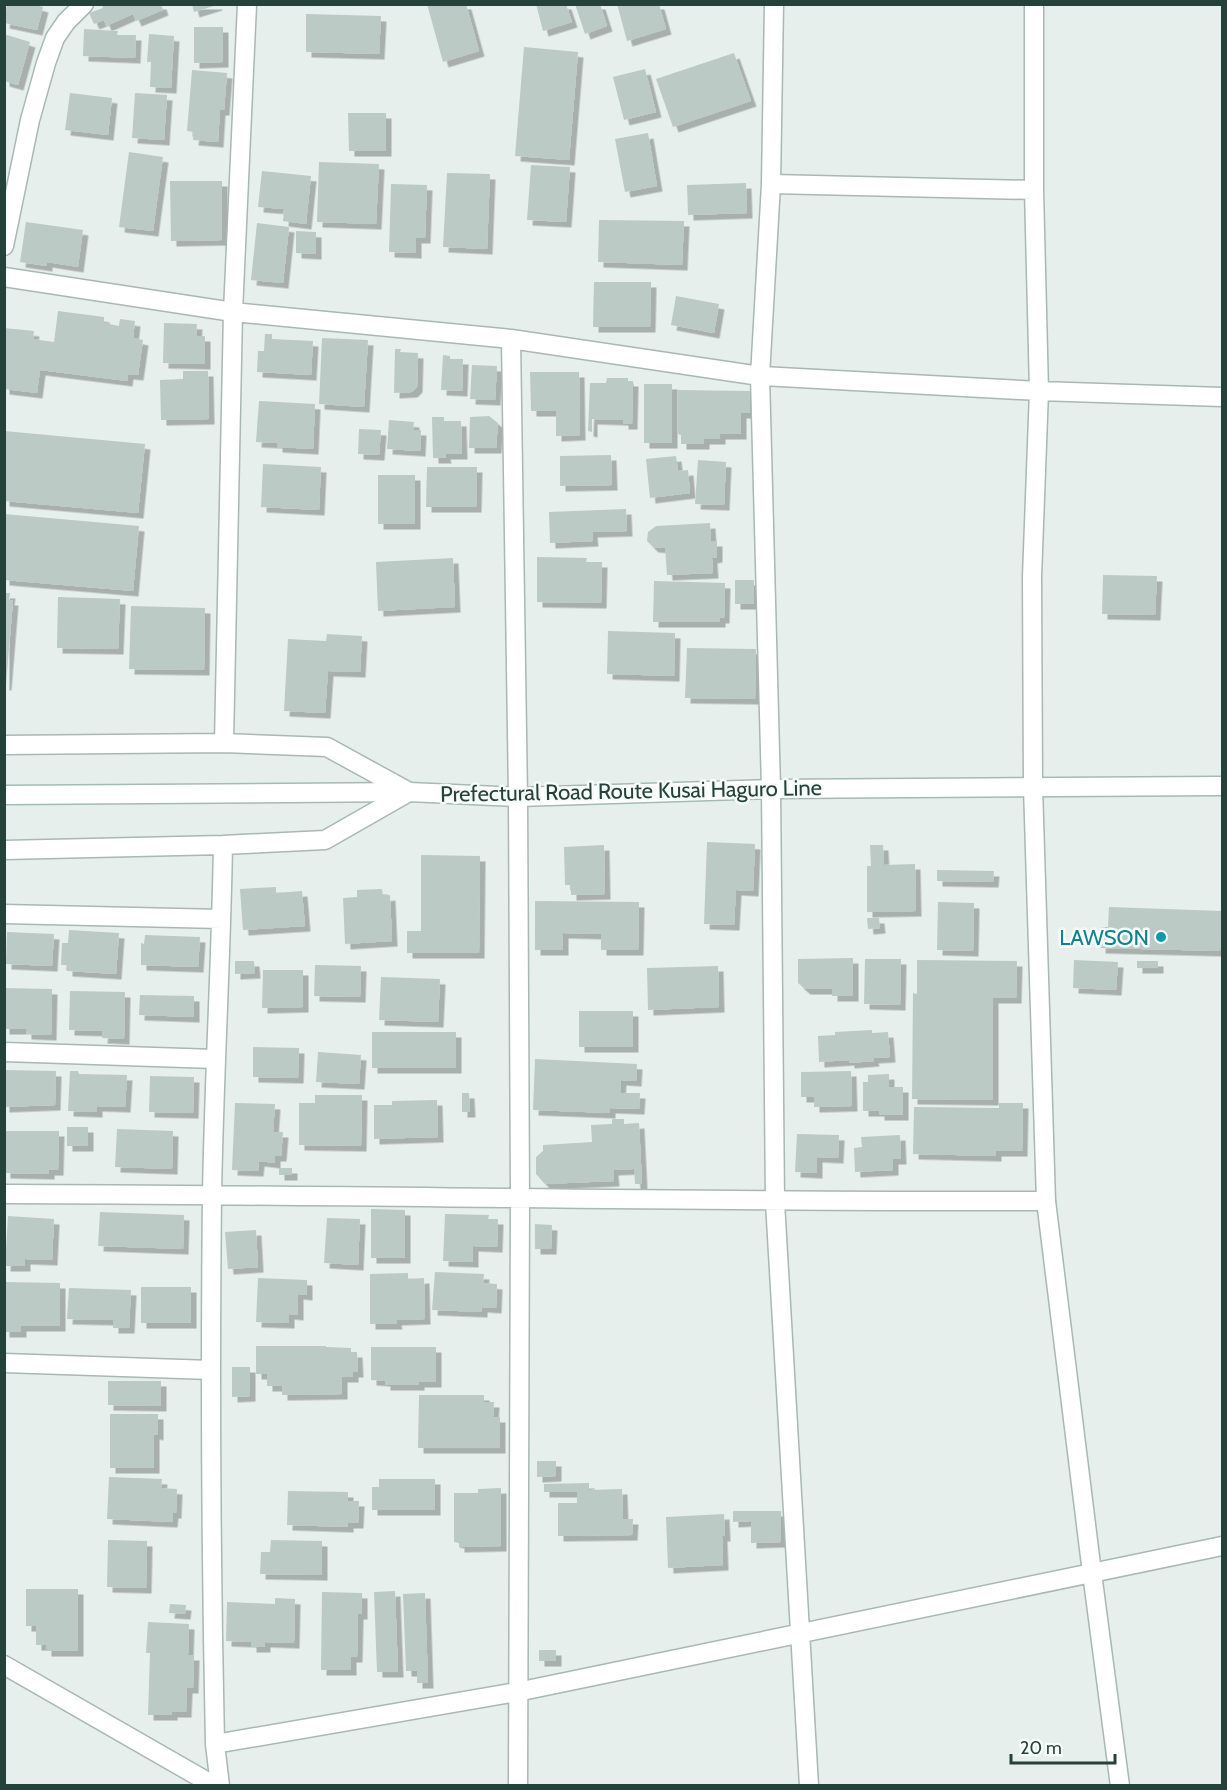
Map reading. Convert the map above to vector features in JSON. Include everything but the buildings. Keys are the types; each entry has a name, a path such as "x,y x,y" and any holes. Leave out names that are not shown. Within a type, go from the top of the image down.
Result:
{"street":[{"path":"4,246 30,120 46,63 55,38 66,22 84,4"},
{"path":"224,743 233,312 247,4"},
{"path":"774,4 771,184 760,376 771,789 775,1202 809,1785"},
{"path":"1034,4 1034,190 1039,391 1032,577 1033,786 1046,1201 1120,1785"},
{"path":"771,184 1034,190"},
{"path":"4,277 233,312 511,339 760,376 1039,391 1222,397"},
{"path":"511,339 518,797 520,1198 517,1692 519,1785"},
{"path":"4,746 224,743 327,747 409,792"},
{"name":"Prefectural Road Route Kusai Haguro Line","path":"4,795 409,792 518,797 771,789 1222,786"},
{"path":"4,850 223,845 325,840 409,792"},
{"path":"220,1785 215,1744 211,1370 215,1059 223,845"},
{"path":"4,914 222,919"},
{"path":"4,1052 215,1059"},
{"path":"4,1194 775,1202 1046,1201"},
{"path":"4,1363 211,1370"},
{"path":"215,1744 517,1692 1222,1546"},
{"path":"4,1665 215,1785"}],"place":[{"name":"LAWSON","path":"1161,937"}]}
